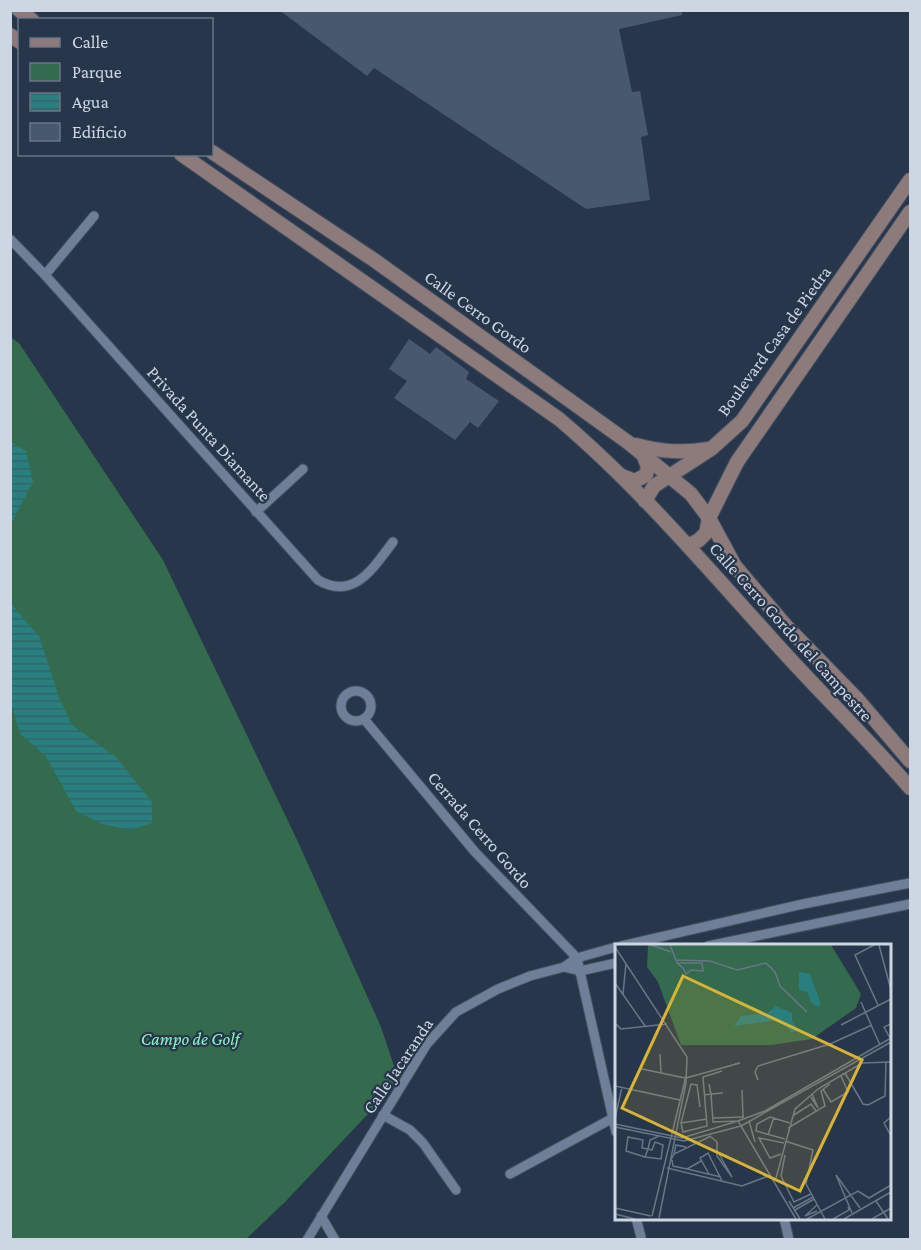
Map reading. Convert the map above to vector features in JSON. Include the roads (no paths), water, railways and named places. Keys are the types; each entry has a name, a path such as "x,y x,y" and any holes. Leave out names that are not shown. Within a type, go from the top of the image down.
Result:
{"main road":[{"name":"Calle Cerro Gordo","path":"213,153 374,260 629,443 691,494 709,518"},
{"path":"184,156 559,419 645,501"},
{"name":"Boulevard Casa de Piedra","path":"645,501 654,486 711,449 728,435 755,404 910,180"},
{"name":"Boulevard Casa de Piedra","path":"688,546 703,537 709,518 737,462 910,213"},
{"path":"629,443 666,452 711,449"},
{"path":"620,475 632,481 639,480 646,475 648,467 643,454"},
{"name":"Calle Cerro Gordo del Campestre","path":"645,501 910,788"},
{"name":"Calle Cerro Gordo del Campestre","path":"709,518 735,566 786,626 858,700 910,761"}],"street":[{"path":"45,275 94,216"},
{"name":"Privada Punta Diamante","path":"10,239 45,275 318,580 328,586 339,588 357,582 375,565 393,542"},
{"path":"256,512 303,468"},
{"name":"Cerrada Cerro Gordo","path":"364,719 475,852 577,958"},
{"path":"626,944 910,883"},
{"path":"720,923 725,944 910,904"},
{"name":"Calle Jacaranda","path":"307,1239 427,1044 456,1012 498,989 530,976 564,967 577,958 615,947"},
{"path":"577,958 615,1127"},
{"name":"Calle Jacaranda","path":"564,967 580,971 615,963"},
{"path":"383,1115 410,1130 423,1143 456,1190"},
{"path":"510,1174 613,1118"},
{"path":"321,1216 335,1239"},
{"path":"637,1220 641,1237"},
{"path":"784,1220 789,1239"}],"water":[{"path":"11,442 26,451 33,482 11,524"},
{"path":"10,603 39,636 59,697 72,725 116,757 152,802 152,823 130,830 102,824 76,811 45,755 20,734 11,704"}],"park label":[{"name":"Campo de Golf","path":"190,1039"}]}
